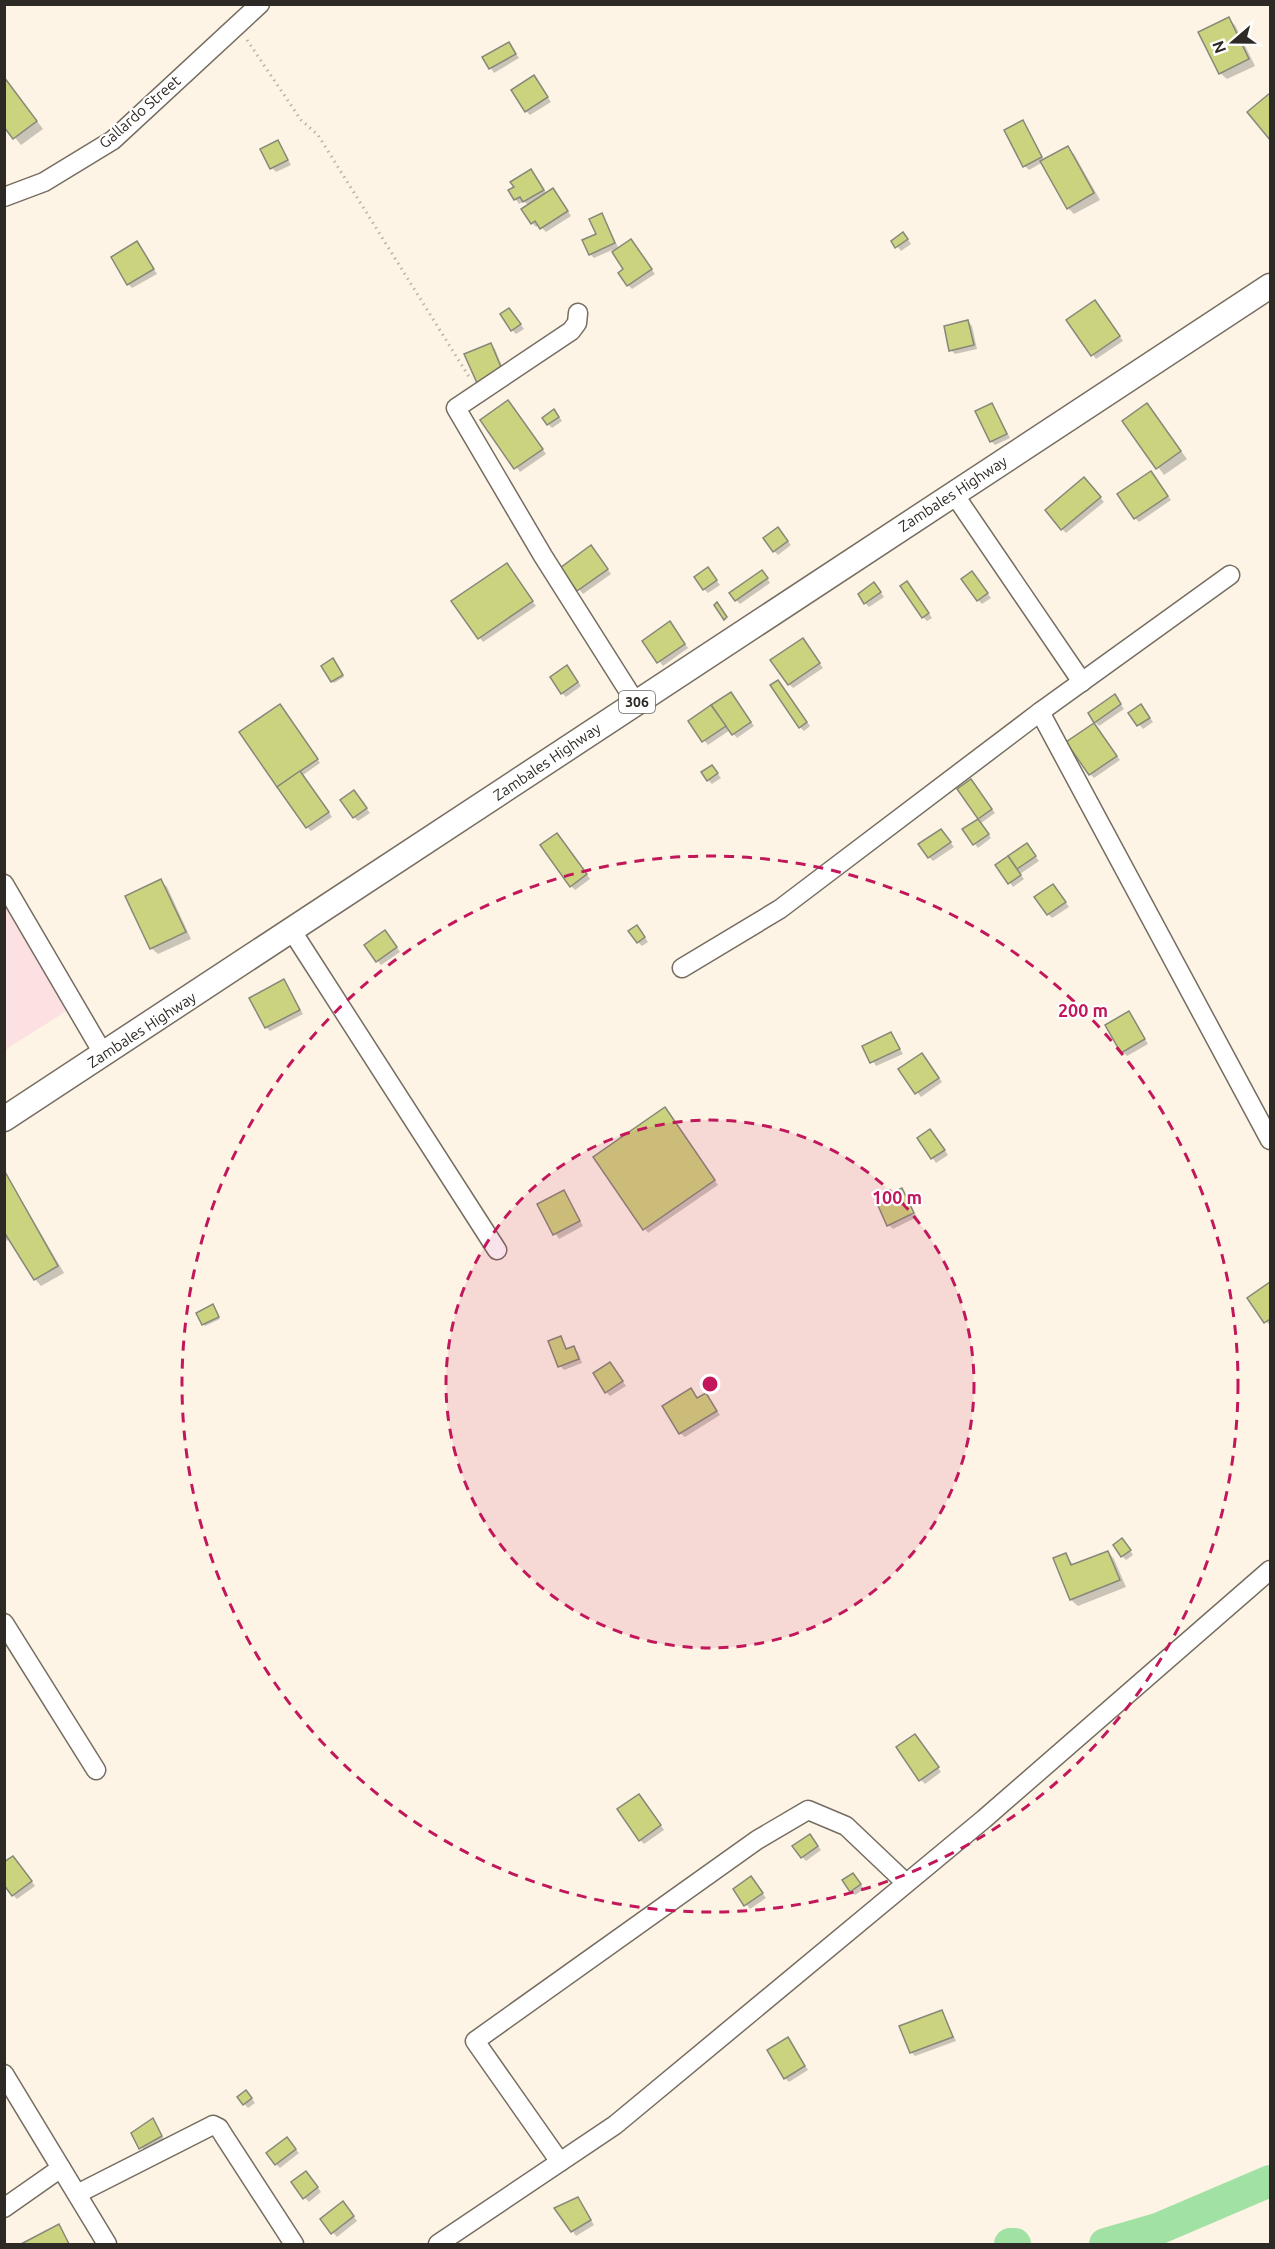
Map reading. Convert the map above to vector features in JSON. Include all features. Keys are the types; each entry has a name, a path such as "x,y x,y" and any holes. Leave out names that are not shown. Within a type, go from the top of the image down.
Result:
{"main road":[{"name":"Zambales Highway","path":"4,1119 1270,286"}],"street":[{"name":"Gallardo Street","path":"4,197 44,182 113,140 260,4"},
{"path":"578,313 577,323 571,331 456,408 543,556 636,703"},
{"path":"954,494 1082,682"},
{"path":"682,968 780,909 1040,712 1230,575"},
{"path":"1040,712 1270,1140"},
{"path":"4,884 104,1055"},
{"path":"292,931 497,1250"},
{"path":"438,2244 615,2125 906,1883 1270,1570"},
{"path":"4,1623 96,1770"},
{"path":"560,2162 475,2041 757,1840 808,1810 846,1826 906,1883"},
{"path":"4,2074 106,2244"},
{"path":"77,2194 213,2126 224,2136 294,2244"},
{"path":"4,2208 62,2168"}],"path":[{"path":"237,26 301,120 318,135 479,392"}],"shaded area":[{"path":"4,869 82,1001 5,1050 4,1050"}],"building":[{"path":"1229,17 1249,59 1219,74 1198,32"},
{"path":"509,42 516,54 489,69 482,57"},
{"path":"534,75 548,97 525,112 511,90"},
{"path":"4,77 37,121 13,139 4,127"},
{"path":"1270,93 1270,140 1247,112"},
{"path":"1023,120 1042,157 1023,167 1004,130"},
{"path":"278,140 288,160 270,169 260,149"},
{"path":"1068,146 1094,193 1067,209 1040,161"},
{"path":"531,169 544,190 523,202 520,197 514,200 508,190 514,187 510,182"},
{"path":"553,188 568,211 540,229 535,221 531,224 521,209"},
{"path":"602,213 615,243 589,255 582,240 596,234 589,219"},
{"path":"903,232 908,239 895,248 891,241"},
{"path":"631,239 652,269 627,286 618,273 623,269 612,252"},
{"path":"137,241 154,269 127,285 111,257"},
{"path":"1095,300 1120,336 1091,356 1066,320"},
{"path":"509,308 521,324 511,331 500,314"},
{"path":"968,320 974,345 949,351 944,326"},
{"path":"491,343 503,372 477,383 464,354"},
{"path":"508,400 543,449 514,469 480,420"},
{"path":"992,403 1007,434 990,442 975,411"},
{"path":"1147,403 1181,451 1156,469 1122,421"},
{"path":"554,409 559,417 547,425 542,418"},
{"path":"1151,471 1168,496 1134,519 1117,494"},
{"path":"1084,477 1101,497 1061,530 1045,510"},
{"path":"778,527 788,541 773,552 763,538"},
{"path":"591,545 608,569 577,591 560,568"},
{"path":"507,563 533,601 478,639 451,601"},
{"path":"708,567 717,580 703,590 694,577"},
{"path":"762,570 768,578 735,601 729,593"},
{"path":"972,571 988,593 977,601 961,579"},
{"path":"907,581 929,613 922,618 900,586"},
{"path":"874,582 881,592 864,604 858,594"},
{"path":"717,602 727,617 724,620 714,605"},
{"path":"670,621 685,644 657,663 642,641"},
{"path":"803,638 820,663 788,685 770,660"},
{"path":"333,658 343,675 331,682 321,666"},
{"path":"567,665 578,682 561,694 550,677"},
{"path":"778,680 807,722 799,728 770,685"},
{"path":"731,692 751,722 732,735 711,705"},
{"path":"1115,694 1121,704 1094,723 1088,713"},
{"path":"280,704 318,759 277,787 239,732"},
{"path":"1141,704 1150,718 1137,726 1128,713"},
{"path":"711,705 726,726 702,742 688,721"},
{"path":"1094,723 1117,756 1089,775 1066,742"},
{"path":"712,765 718,773 707,781 701,772"},
{"path":"300,771 329,812 306,828 277,787"},
{"path":"971,779 992,809 978,819 957,789"},
{"path":"354,790 367,808 353,818 340,800"},
{"path":"978,819 989,834 973,845 962,829"},
{"path":"941,829 951,842 928,858 918,844"},
{"path":"557,833 587,874 570,887 540,845"},
{"path":"1027,843 1036,856 1017,869 1008,856"},
{"path":"1008,856 1021,875 1008,884 995,865"},
{"path":"161,879 186,932 150,949 125,896"},
{"path":"1053,884 1066,902 1047,915 1034,897"},
{"path":"637,925 645,937 637,943 628,931"},
{"path":"385,930 397,947 376,962 364,945"},
{"path":"284,979 300,1010 265,1028 249,998"},
{"path":"1129,1011 1145,1039 1121,1053 1105,1025"},
{"path":"891,1032 900,1049 870,1063 862,1046"},
{"path":"922,1053 939,1078 915,1094 898,1069"},
{"path":"665,1107 715,1180 643,1230 593,1157"},
{"path":"930,1129 945,1150 931,1159 917,1138"},
{"path":"4,1170 58,1266 34,1280 4,1232"},
{"path":"902,1188 914,1213 887,1226 876,1201"},
{"path":"564,1190 580,1221 553,1235 537,1204"},
{"path":"1270,1282 1270,1319 1264,1323 1247,1298"},
{"path":"213,1304 219,1317 202,1325 196,1313"},
{"path":"561,1336 566,1349 574,1346 579,1359 558,1367 548,1341"},
{"path":"610,1362 623,1381 605,1393 593,1373"},
{"path":"691,1388 697,1398 706,1393 717,1411 679,1434 662,1406"},
{"path":"1122,1538 1131,1550 1121,1557 1113,1545"},
{"path":"1108,1551 1120,1580 1070,1600 1053,1558 1066,1553 1071,1565"},
{"path":"915,1734 939,1767 919,1781 896,1747"},
{"path":"639,1794 661,1825 639,1841 617,1809"},
{"path":"810,1834 818,1846 801,1858 792,1846"},
{"path":"13,1856 32,1881 12,1896 4,1885 4,1862"},
{"path":"853,1873 861,1884 850,1892 842,1880"},
{"path":"751,1876 763,1893 744,1906 733,1889"},
{"path":"942,2010 953,2037 910,2053 899,2026"},
{"path":"788,2037 805,2066 784,2079 767,2050"},
{"path":"246,2090 252,2098 243,2105 237,2097"},
{"path":"153,2118 162,2136 139,2149 131,2133"},
{"path":"287,2137 296,2149 275,2165 266,2153"},
{"path":"306,2171 318,2187 303,2199 291,2182"},
{"path":"578,2197 591,2220 571,2232 554,2208"},
{"path":"343,2201 354,2216 331,2234 320,2219"},
{"path":"59,2224 69,2244 21,2244"}],"waterway":[{"path":"1105,2244 1160,2228 1270,2181"},
{"path":"1010,2244 1015,2244"}]}
